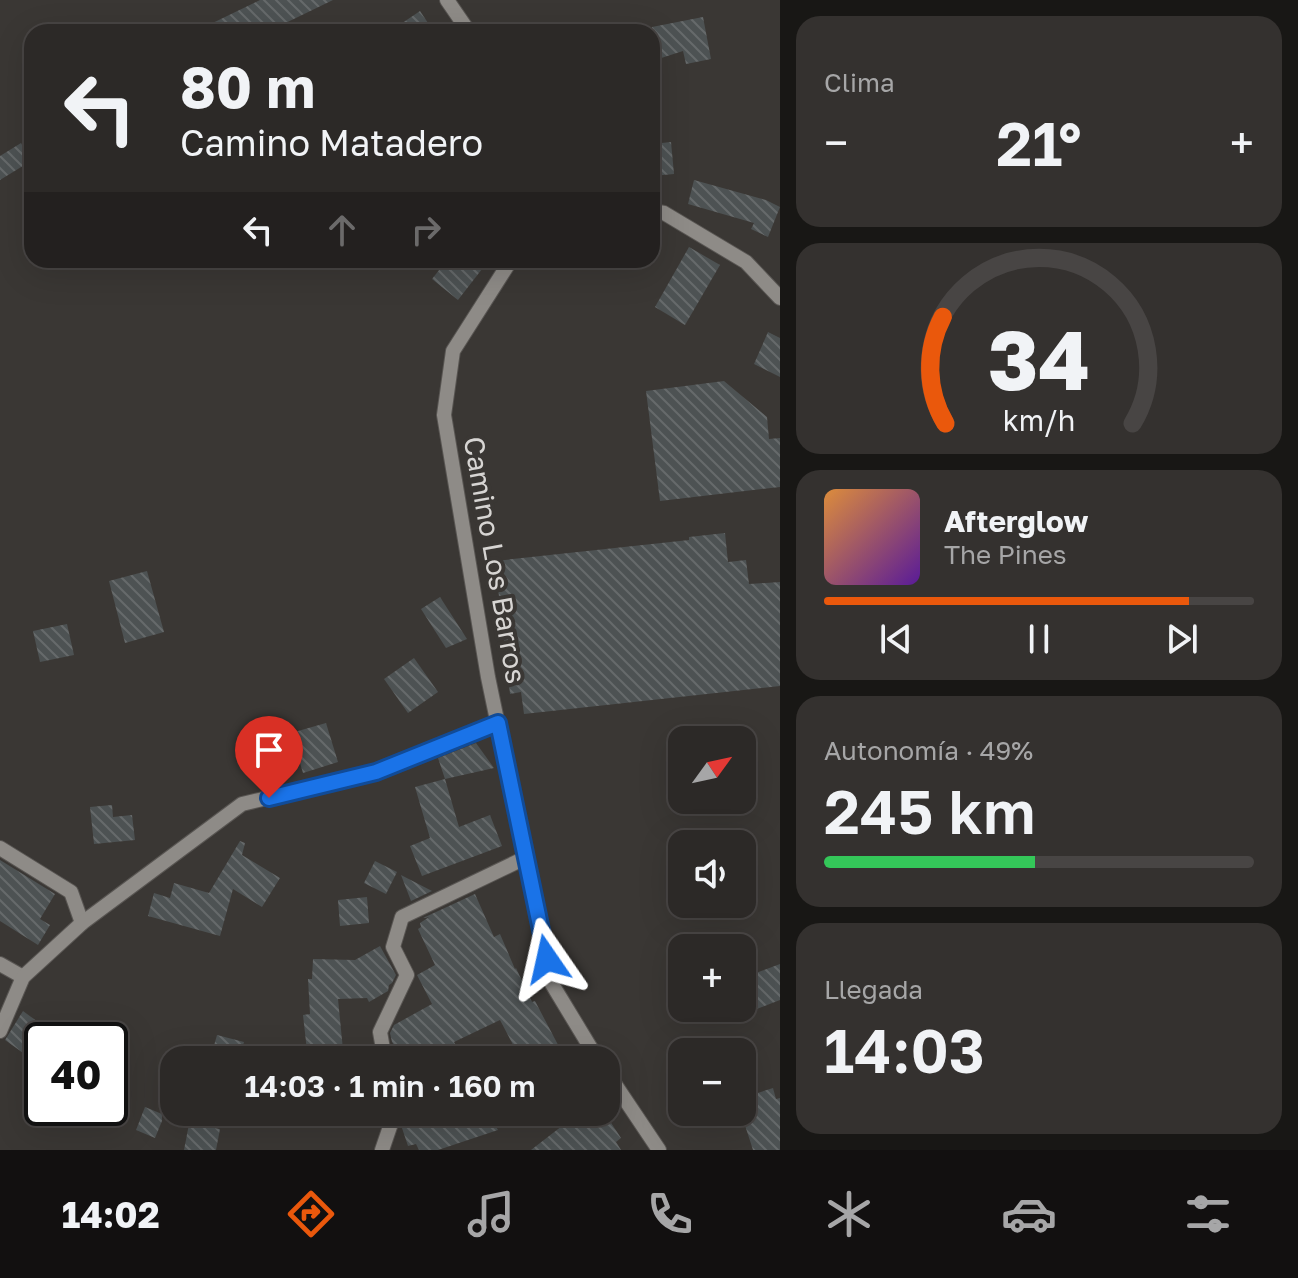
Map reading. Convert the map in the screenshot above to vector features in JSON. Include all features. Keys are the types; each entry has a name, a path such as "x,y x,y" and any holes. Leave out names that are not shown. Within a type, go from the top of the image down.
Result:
{"street":[{"path":"447,0 464,24"},
{"path":"660,212 746,262 780,298"},
{"name":"Camino Los Barros","path":"506,268 453,351 444,415 488,677 552,984 590,1046"},
{"path":"0,1031 23,977 82,923 242,804 376,772 498,723"},
{"path":"0,848 71,892 82,923"},
{"path":"382,1046 380,1032 407,975 393,947 402,917 527,857"},
{"path":"0,964 23,977"},
{"path":"620,1092 659,1150"},
{"path":"382,1150 390,1126"}],"building":[{"path":"260,0 333,0 284,24 210,24"},
{"path":"420,11 429,24 401,24"},
{"path":"703,17 711,59 686,64 683,51 660,58 660,25"},
{"path":"671,142 674,174 660,175 660,143"},
{"path":"21,143 24,165 0,180 0,156"},
{"path":"694,180 766,200 780,207 768,237 751,229 754,223 688,204"},
{"path":"689,247 720,265 685,325 655,307"},
{"path":"441,268 483,268 458,300 432,279"},
{"path":"768,332 780,338 780,377 754,364"},
{"path":"724,381 767,417 769,439 780,438 780,487 660,501 646,391"},
{"path":"725,533 728,562 746,560 749,584 780,582 780,686 524,714 521,692 510,694 495,561 689,540 689,537"},
{"path":"147,571 164,632 125,643 109,581"},
{"path":"440,597 467,639 446,648 421,609"},
{"path":"67,624 74,655 40,662 33,631"},
{"path":"414,658 438,692 408,713 384,679"},
{"path":"326,723 338,762 303,773 291,733"},
{"path":"476,743 494,768 445,779 438,758"},
{"path":"445,779 459,827 490,815 502,846 422,876 410,846 430,838 415,787"},
{"path":"112,805 113,817 132,815 135,840 94,844 90,807"},
{"path":"240,841 245,843 242,855 280,878 262,907 233,889 220,936 148,916 154,893 170,898 174,883 209,893"},
{"path":"0,860 55,894 40,919 50,925 38,945 0,921"},
{"path":"375,861 397,872 386,894 364,883"},
{"path":"401,875 432,891 411,901"},
{"path":"475,894 494,937 500,934 532,1002 535,1001 559,1046 514,1046 500,1020 454,1042 456,1046 394,1046 390,1033 394,1025 432,1004 417,975 435,965 418,929 420,923 429,917 423,918"},
{"path":"367,897 369,923 340,926 338,900"},
{"path":"380,946 396,975 388,991 369,1002 367,998 338,999 343,1046 306,1046 303,1015 310,1014 308,979 312,979 313,959 355,960"},
{"path":"780,964 780,1000 756,1009 756,973"},
{"path":"23,1011 38,1022 24,1022 24,1054 5,1040"},
{"path":"217,1035 244,1042 243,1046 214,1046"},
{"path":"773,1088 776,1099 780,1098 780,1150 753,1150 745,1126 756,1126 756,1093"},
{"path":"145,1107 160,1113 160,1126 155,1138 136,1130"},
{"path":"189,1126 220,1129 216,1150 184,1150"},
{"path":"401,1126 496,1126 498,1130 438,1150 419,1150 416,1144 408,1146"},
{"path":"562,1126 613,1126 621,1138 616,1142 621,1150 531,1150"}],"route":[{"path":"269,798 376,772 498,723 547,959"}]}
